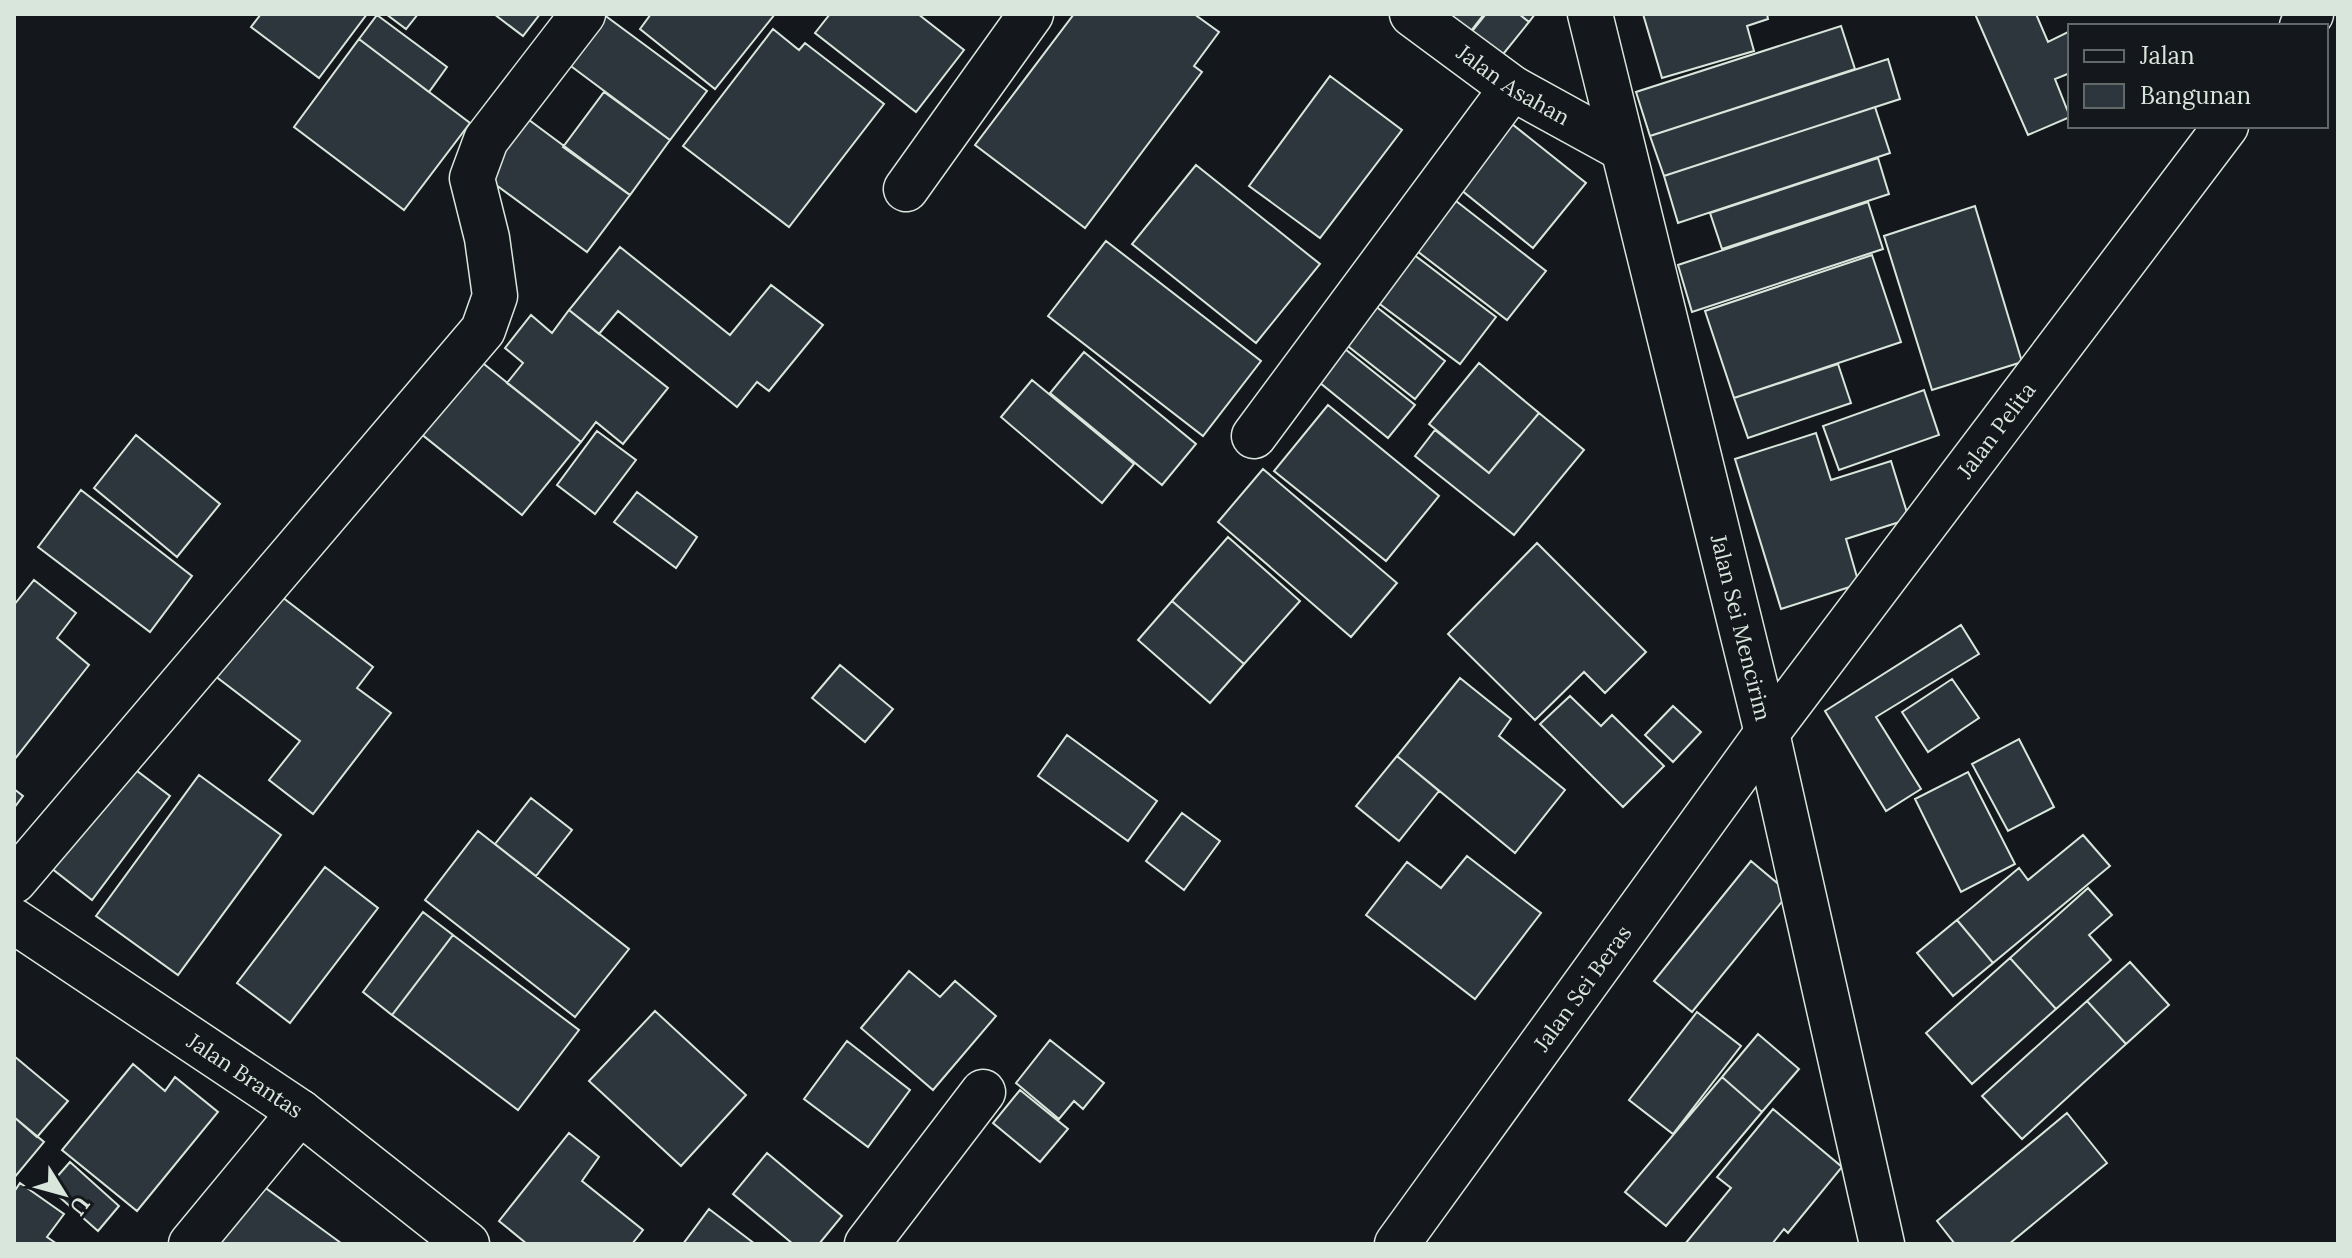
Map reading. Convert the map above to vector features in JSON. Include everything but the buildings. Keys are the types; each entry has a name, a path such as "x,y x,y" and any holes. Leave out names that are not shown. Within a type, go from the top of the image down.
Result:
{"street":[{"path":"14,881 483,330 495,296 487,238 472,178 486,140 583,14"},
{"path":"906,189 1031,14"},
{"name":"Jalan Asahan","path":"1412,14 1512,88 1621,148"},
{"name":"Jalan Sei Mencirim","path":"1590,14 1767,733 1882,1244"},
{"path":"1254,436 1512,88"},
{"name":"Jalan Pelita","path":"1767,733 2224,128"},
{"name":"Jalan Sei Beras","path":"1397,1244 1767,733"},
{"name":"Jalan Brantas","path":"17,929 300,1112 467,1244"},
{"path":"867,1244 983,1092"},
{"path":"191,1244 300,1112"}]}
